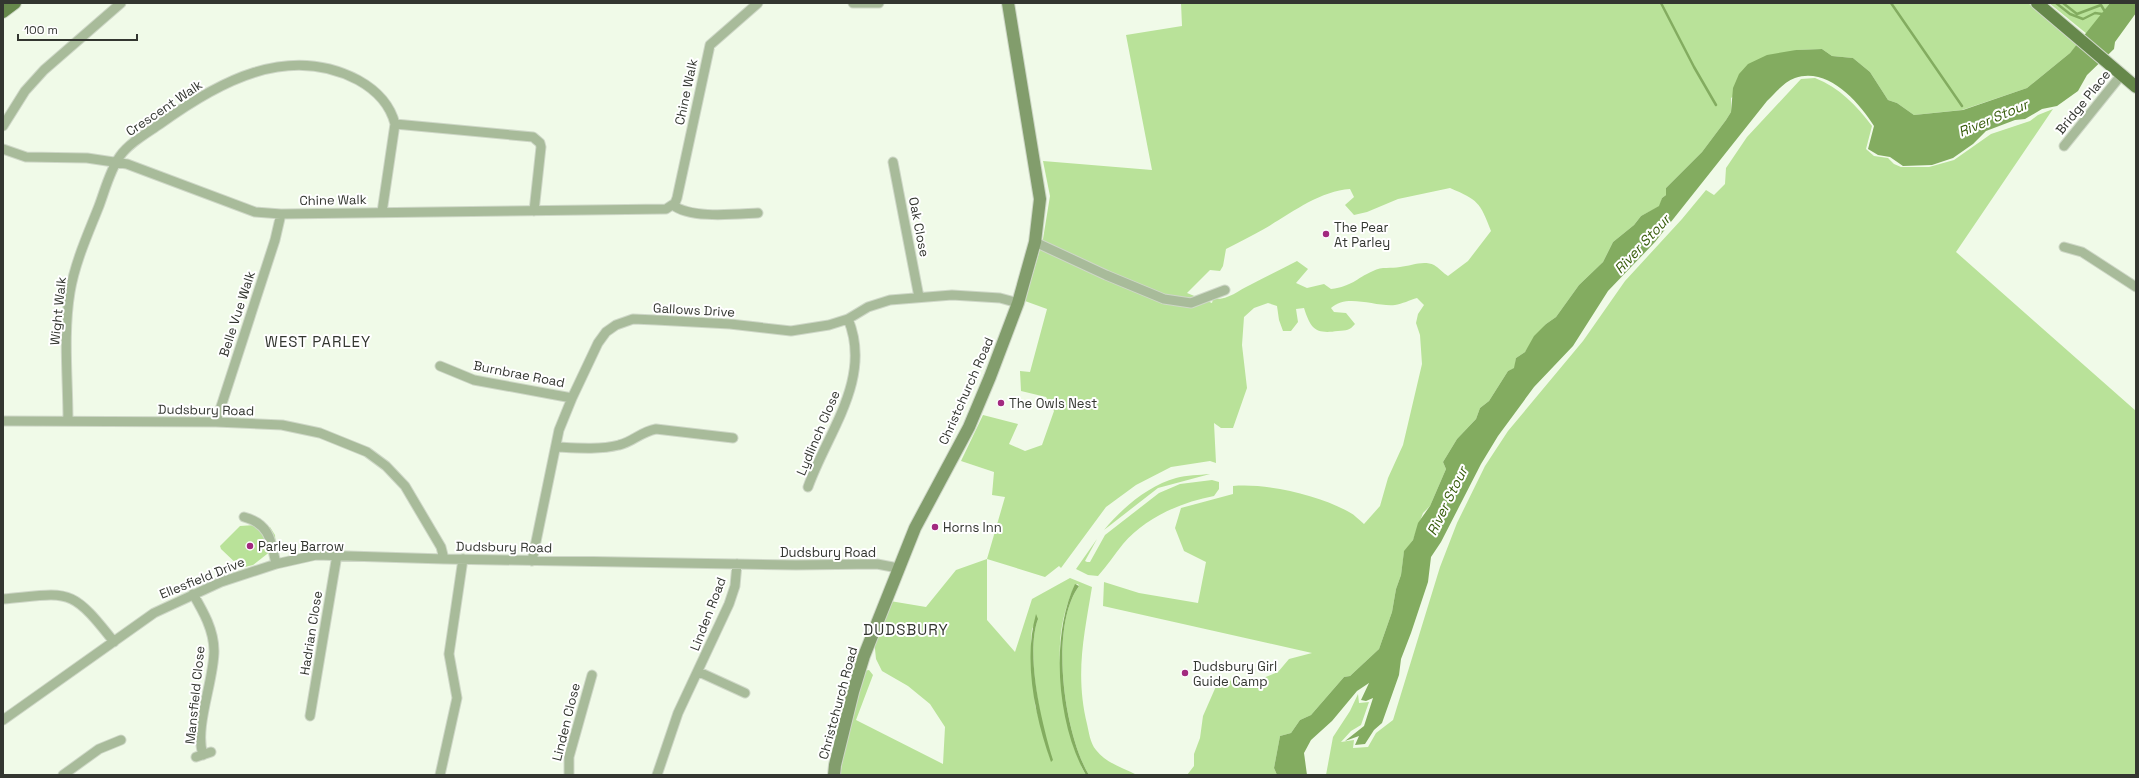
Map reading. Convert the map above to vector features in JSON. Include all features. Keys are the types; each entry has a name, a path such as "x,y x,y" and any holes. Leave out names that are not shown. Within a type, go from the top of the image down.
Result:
{"main road":[{"path":"3,12 15,3"},
{"name":"Christchurch Road","path":"834,775 835,765 853,692 864,656 915,528 969,427 1018,303 1035,242 1040,199 1008,3"},
{"path":"2037,3 2136,87"}],"street":[{"path":"3,126 25,91 44,70 122,3"},
{"name":"Chine Walk","path":"3,149 26,157 87,158 127,164 255,212 281,214 666,209 673,205 677,198 710,46 758,3"},
{"path":"853,3 879,3"},
{"name":"Crescent Walk","path":"117,162 119,156 130,146 186,106 227,84 269,68 287,64 299,64 332,71 366,84 381,97 393,116 395,124"},
{"name":"Bridge Place","path":"2064,146 2118,71"},
{"path":"382,212 395,124 505,133 536,138 541,147 534,211"},
{"name":"Wight Walk","path":"68,422 67,327 70,292 84,243 117,162"},
{"name":"Oak Close","path":"893,162 920,297"},
{"path":"673,205 679,210 718,215 758,213"},
{"name":"Belle Vue Walk","path":"216,422 275,240 281,214"},
{"path":"1035,242 1106,275 1164,299 1191,303 1225,290"},
{"path":"2064,247 2082,252 2136,287"},
{"name":"Gallows Drive","path":"532,561 559,430 572,398 598,343 606,332 624,322 633,320 656,320 723,324 791,331 829,325 848,319 878,303 920,297 952,295 980,296 1000,298 1018,303"},
{"name":"Lydlinch Close","path":"808,487 849,398 855,368 854,340 848,319"},
{"name":"Burnbrae Road","path":"440,366 474,380 572,398"},
{"name":"Dudsbury Road","path":"3,421 216,422 282,425 304,428 367,452 386,466 405,486 441,547 444,559 737,564 877,564 898,568"},
{"path":"556,447 577,448 618,445 629,442 646,431 656,429 733,438"},
{"path":"244,517 261,524 271,541 276,564"},
{"name":"Ellesfield Drive","path":"3,720 154,613 222,582 276,564 316,555 444,559"},
{"name":"Hadrian Close","path":"310,716 337,555"},
{"path":"440,775 457,698 449,654 463,559"},
{"name":"Linden Road","path":"657,775 674,724 729,604 735,586 737,564"},
{"path":"3,599 48,594 71,598 91,613 114,642"},
{"name":"Mansfield Close","path":"193,594 210,630 214,652 200,740 203,755"},
{"path":"699,672 744,693"},
{"name":"Linden Close","path":"569,775 567,765 592,674"},
{"path":"64,775 99,749 121,740"}],"shaded area":[{"path":"1181,3 2028,3 2078,44 2070,53 2027,88 1962,110 1914,115 1897,103 1888,100 1870,72 1853,58 1832,56 1822,49 1796,50 1731,98 1731,112 1726,120 1702,152 1666,188 1666,195 1662,198 1660,206 1641,216 1634,225 1613,242 1603,262 1579,285 1556,317 1546,324 1525,352 1516,358 1515,368 1508,371 1489,401 1480,408 1476,419 1457,439 1443,462 1446,469 1430,506 1423,513 1413,540 1404,552 1401,575 1396,589 1392,612 1379,649 1350,676 1344,677 1311,715 1300,720 1291,733 1280,736 1274,768 1277,775 1187,775 1194,766 1194,754 1200,738 1203,716 1217,684 1233,680 1258,680 1278,672 1289,659 1312,653 1103,606 1104,582 1139,593 1198,603 1206,562 1184,551 1175,528 1181,508 1233,494 1233,486 1261,486 1277,488 1323,500 1349,512 1364,524 1380,506 1388,478 1403,445 1422,364 1420,335 1416,323 1418,314 1424,305 1417,298 1395,305 1345,301 1331,308 1334,312 1346,313 1355,324 1348,330 1331,332 1324,332 1315,329 1309,321 1304,308 1296,309 1298,322 1291,331 1283,331 1279,320 1277,306 1268,303 1254,308 1244,317 1242,345 1247,388 1233,428 1221,428 1214,423 1216,463 1210,461 1171,467 1136,485 1106,507 1061,568 1059,566 1045,577 987,559 1005,497 992,495 994,472 961,461 983,415 1018,424 1009,444 1025,451 1042,445 1054,411 1046,397 1021,391 1020,371 1030,372 1047,309 1025,301 1043,239 1050,196 1043,161 1152,170 1126,35 1182,26","holes":["1450,188 1467,196 1477,203 1481,208 1491,231 1468,261 1448,276 1434,265 1421,263 1397,268 1376,269 1349,284 1338,288 1331,289 1324,284 1307,288 1296,283 1308,269 1297,261 1245,287 1233,295 1213,299 1212,303 1187,293 1210,270 1220,271 1223,266 1226,249 1259,232 1305,204 1327,194 1350,189 1354,197 1345,205 1354,215 1367,212 1398,199"]},
{"path":"2049,3 2110,3 2087,34"},
{"path":"1815,78 1840,92 1860,111 1872,126 1866,149 1874,156 1888,158 1894,164 1901,167 1929,167 1954,160 1991,134 2030,121 2038,115 2053,109 1956,252 2136,411 2136,775 1326,775 1333,737 1350,711 1358,694 1359,703 1369,702 1361,725 1351,731 1341,742 1354,740 1353,748 1368,747 1376,733 1393,720 1440,567 1457,523 1485,466 1508,431 1583,341 1625,281 1682,219 1706,190 1714,195 1725,184 1726,168 1747,137 1801,79"},
{"path":"1210,474 1158,488 1104,530 1127,506 1156,486 1180,477"},
{"path":"1212,480 1219,482 1219,489 1214,496 1189,502 1164,512 1142,526 1123,544 1098,576 1088,575 1076,569 1097,539 1085,561 1087,562 1090,562 1105,535 1159,493 1180,484"},
{"path":"255,525 270,527 275,535 276,547 253,565 241,568 221,549 220,546 240,526"},
{"path":"987,559 987,620 1015,652 1032,599 1070,578 1092,587 1084,639 1081,672 1083,706 1089,734 1094,747 1100,755 1115,765 1137,775 1089,775 1080,757 1067,708 1063,680 1062,653 1064,627 1070,604 1079,586 1078,584 1075,585 1066,608 1061,631 1060,654 1064,699 1075,745 1082,768 1086,775 840,775 850,721 863,671 869,670 873,675 856,720 943,764 945,727 930,704 908,686 882,671 876,659 874,639 890,601 926,607 956,570","holes":["1038,619 1034,634 1034,670 1043,729 1051,762 1035,705 1031,639 1032,629"]}],"water":[{"name":"River Stour","path":"2110,3 2136,3 2136,13 2115,42 2114,49 2087,75 2078,91 2057,106 2042,109 2025,119 2015,120 1986,131 1973,144 1953,158 1932,165 1903,166 1890,157 1878,155 1868,149 1874,126 1860,106 1851,97 1841,88 1830,82 1819,77 1807,76 1795,78 1780,88 1767,101 1655,242 1608,291 1573,346 1534,387 1498,436 1481,464 1441,542 1431,557 1428,582 1401,659 1399,675 1382,723 1374,730 1365,744 1355,745 1359,736 1345,741 1364,726 1373,698 1366,701 1361,700 1369,683 1357,691 1332,721 1311,740 1304,753 1307,775 1277,775 1274,768 1280,736 1291,733 1300,720 1311,715 1344,677 1350,676 1379,649 1392,612 1396,589 1401,575 1404,551 1413,540 1418,523 1430,506 1446,469 1443,462 1457,439 1476,419 1480,408 1489,401 1508,371 1514,368 1516,358 1525,352 1534,336 1546,324 1556,317 1579,285 1603,262 1613,242 1634,225 1641,216 1659,206 1662,198 1666,195 1666,188 1702,152 1731,112 1733,88 1739,74 1748,64 1767,55 1796,50 1822,49 1832,56 1853,58 1870,72 1888,100 1897,103 1914,115 1963,110 2027,88 2070,53"},
{"path":"1075,584 1079,586 1070,604 1064,627 1062,653 1063,680 1073,734 1080,757 1089,775 1086,775 1076,755 1063,707 1060,681 1062,629 1067,605"},
{"path":"1036,614 1038,619 1034,634 1033,651 1036,690 1053,760 1051,762 1045,745 1036,708 1031,669 1032,632"}],"waterway":[{"path":"1661,3 1694,67 1716,105"},
{"path":"1891,3 1962,106"},
{"path":"2056,3 2070,14 2083,19 2095,13 2102,14"},
{"path":"2063,3 2077,14 2101,5 2104,10"}],"place":[{"name":"The Pear At Parley","path":"1326,234"},
{"name":"The Owls Nest","path":"1001,403"},
{"name":"Horns Inn","path":"935,527"},
{"name":"Parley Barrow","path":"250,546"},
{"name":"Dudsbury Girl Guide Camp","path":"1185,673"}],"district":[{"name":"WEST PARLEY","path":"318,341"},
{"name":"DUDSBURY","path":"906,629"}]}
